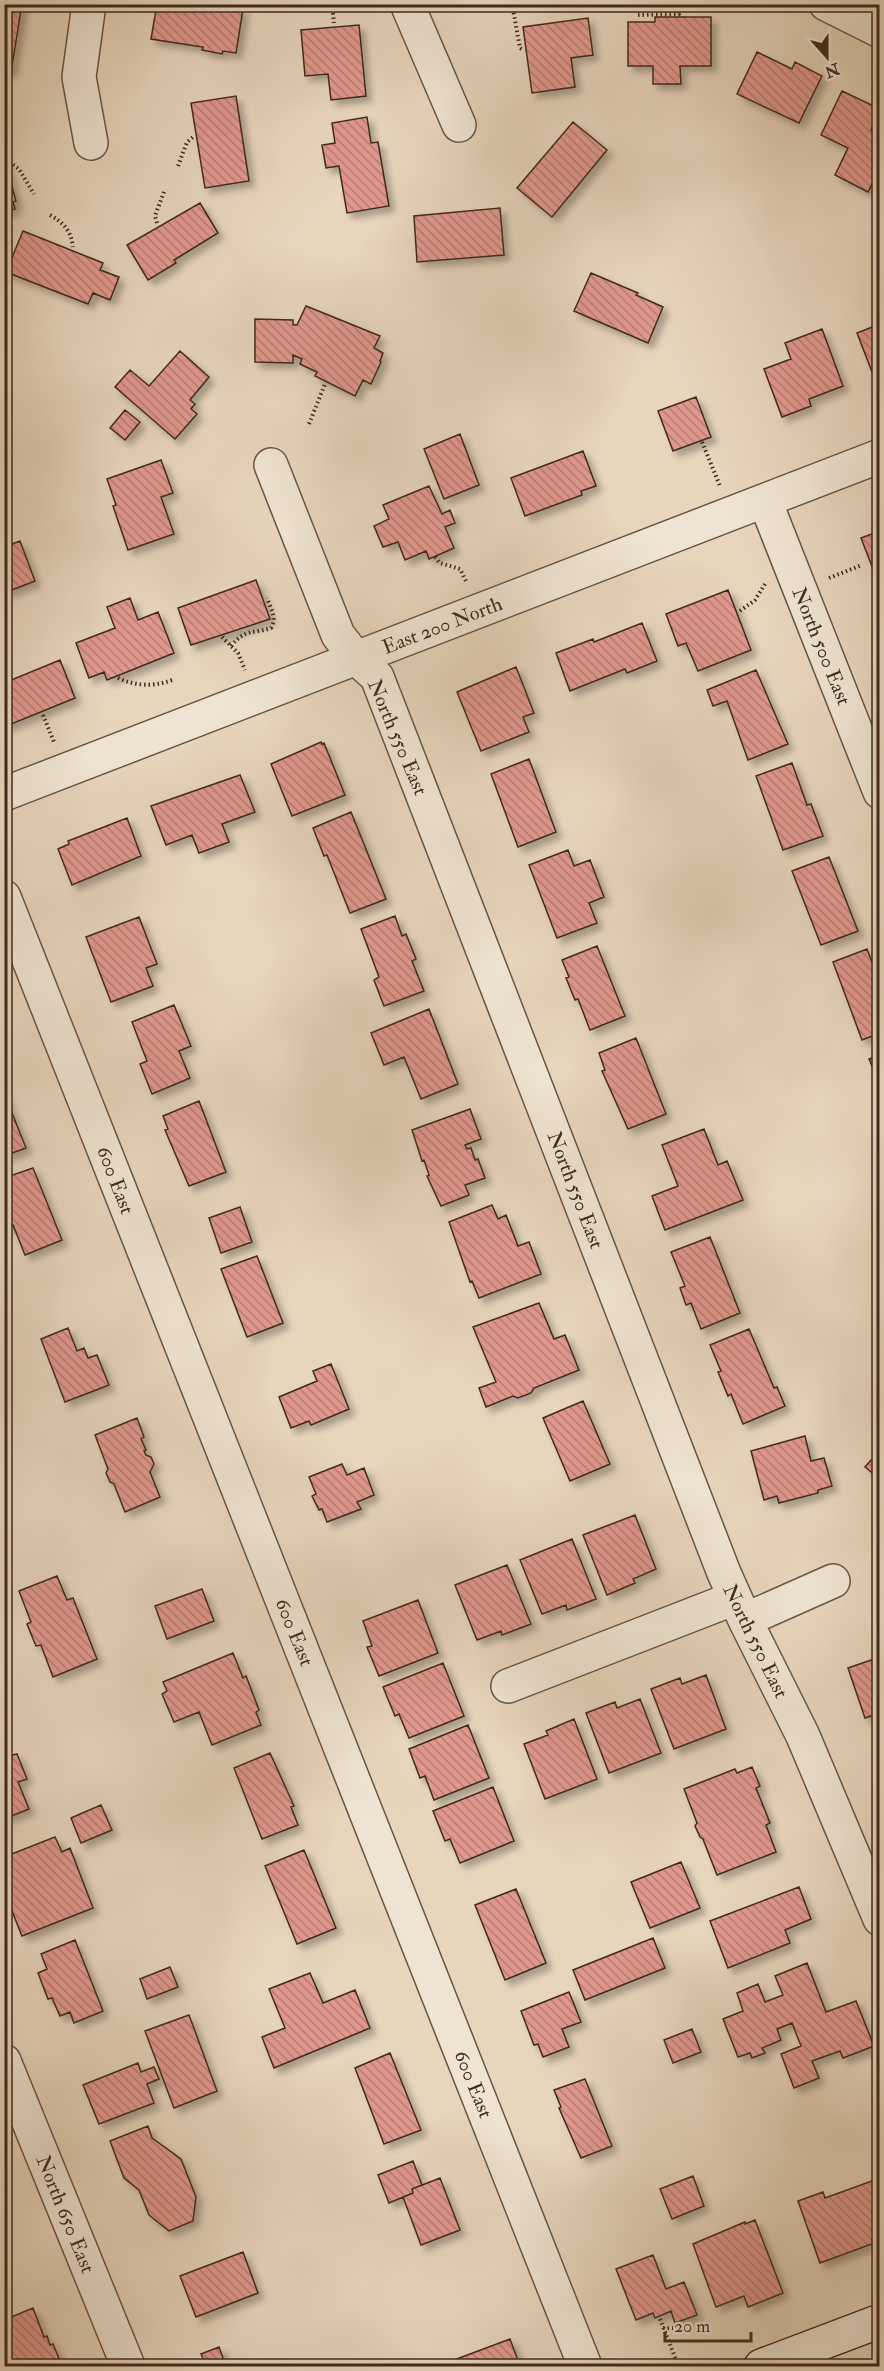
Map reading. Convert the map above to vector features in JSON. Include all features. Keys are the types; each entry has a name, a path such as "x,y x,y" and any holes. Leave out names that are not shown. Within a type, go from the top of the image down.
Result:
{"street":[{"path":"89,4 79,77 91,143"},
{"path":"407,4 459,125"},
{"path":"826,4 879,31"},
{"name":"East 200 North","path":"4,794 879,456"},
{"name":"North 550 East","path":"270,465 338,636 356,658 377,677 740,1609 803,1736 879,1918"},
{"name":"North 500 East","path":"765,501 879,792"},
{"name":"600 East","path":"4,897 585,2367"},
{"path":"508,1686 740,1609 833,1581"},
{"name":"North 650 East","path":"4,2061 129,2367"},
{"path":"761,2367 879,2320"}],"path":[{"path":"332,4 334,23"},
{"path":"512,4 520,48 523,50"},
{"path":"638,15 679,14 683,4"},
{"path":"178,166 193,136"},
{"path":"6,159 19,169 34,194"},
{"path":"157,224 155,216 165,189"},
{"path":"50,215 62,222 69,231 73,247"},
{"path":"309,424 325,384"},
{"path":"702,442 721,489"},
{"path":"435,557 440,563 460,569 469,587"},
{"path":"740,611 755,600 766,582"},
{"path":"231,646 239,636 251,631 271,628 274,615 267,598"},
{"path":"222,637 238,653 246,673"},
{"path":"118,678 156,686 171,680"},
{"path":"43,715 56,747"},
{"path":"660,2319 678,2365"},
{"path":"663,2328 678,2328 689,2323"}],"building":[{"path":"4,4 22,4 11,72 4,71"},
{"path":"157,4 214,4 243,9 236,53 223,51 222,54 202,50 203,47 151,39"},
{"path":"655,17 711,17 711,66 680,66 681,84 653,84 653,66 628,66 628,22 655,22"},
{"path":"588,18 593,55 571,58 575,87 532,93 523,27"},
{"path":"359,25 366,96 331,100 328,74 305,76 301,30"},
{"path":"757,52 792,69 795,62 822,76 799,123 737,94"},
{"path":"842,91 880,109 871,130 880,134 880,168 868,192 835,175 848,148 821,135"},
{"path":"236,96 249,181 205,188 191,103"},
{"path":"367,117 371,143 378,142 389,206 347,213 339,166 326,168 322,145 335,143 332,123"},
{"path":"573,122 607,150 552,217 517,188"},
{"path":"4,158 16,201 13,202 15,209 4,212"},
{"path":"200,203 218,233 174,260 176,263 148,280 127,245"},
{"path":"500,208 504,255 417,262 414,216"},
{"path":"23,231 103,263 100,270 119,277 110,300 93,293 88,304 6,272"},
{"path":"591,273 638,293 636,295 663,307 648,343 574,311"},
{"path":"306,306 380,336 374,348 383,353 381,362 371,384 363,380 355,396 315,376 317,372 300,364 302,359 293,355 293,363 255,362 255,319 293,320 293,325 297,325"},
{"path":"880,324 880,375 874,377 857,333"},
{"path":"822,329 843,386 809,399 811,406 782,417 764,369 791,359 785,343"},
{"path":"180,351 209,377 190,400 195,404 191,409 197,414 175,439 115,387 130,370 149,386"},
{"path":"696,397 711,437 673,451 658,411"},
{"path":"125,410 140,422 125,440 110,428"},
{"path":"460,434 479,485 444,499 424,449"},
{"path":"583,451 596,486 581,491 582,495 525,516 511,478"},
{"path":"161,460 173,493 161,497 174,534 128,550 113,506 116,505 107,479"},
{"path":"429,486 442,514 450,510 455,523 445,527 454,548 429,559 426,551 405,560 398,542 383,547 374,526 389,519 383,505"},
{"path":"880,531 880,587 861,538"},
{"path":"20,541 35,581 4,593 4,547"},
{"path":"256,580 270,619 191,645 178,608"},
{"path":"728,590 751,650 698,671 686,643 678,646 666,614"},
{"path":"130,598 138,620 158,612 174,653 107,680 104,672 89,678 76,643 115,628 107,607"},
{"path":"642,623 657,661 627,673 625,669 570,691 556,653 593,639 594,642"},
{"path":"60,660 75,698 4,727 4,683"},
{"path":"516,667 534,713 523,717 529,732 481,751 457,692"},
{"path":"756,670 788,744 748,760 727,701 713,706 707,690"},
{"path":"321,742 324,743 345,795 292,816 271,764"},
{"path":"529,759 556,832 518,847 491,774"},
{"path":"792,763 807,805 811,804 823,836 783,850 756,776"},
{"path":"240,775 255,812 222,824 229,842 199,853 192,835 166,845 151,806"},
{"path":"351,812 386,899 350,913 327,855 324,856 313,828"},
{"path":"127,818 141,856 72,885 58,849 69,844 68,841"},
{"path":"568,850 574,866 590,860 604,897 589,903 597,923 557,938 529,865"},
{"path":"829,857 858,931 821,945 792,871"},
{"path":"395,916 402,936 406,934 416,959 412,961 424,991 384,1006 374,980 379,977 361,929"},
{"path":"139,917 157,964 146,968 153,986 111,1002 86,937"},
{"path":"597,946 625,1016 590,1030 578,999 575,1000 566,978 569,977 562,960"},
{"path":"867,949 877,975 880,974 880,1033 862,1040 833,962"},
{"path":"174,1005 191,1046 179,1051 190,1078 152,1094 140,1064 147,1061 132,1022"},
{"path":"429,1009 458,1084 421,1099 404,1057 384,1065 371,1033"},
{"path":"636,1038 666,1114 628,1129 602,1071 605,1070 599,1053"},
{"path":"880,1055 880,1085 869,1059"},
{"path":"4,1093 26,1148 4,1156"},
{"path":"199,1101 226,1172 189,1186 165,1130 168,1129 163,1116"},
{"path":"470,1109 481,1139 465,1145 467,1149 471,1148 475,1160 478,1159 485,1178 465,1185 469,1195 441,1206 427,1176 429,1175 412,1130"},
{"path":"704,1129 718,1165 727,1161 743,1200 665,1230 652,1196 678,1186 662,1145"},
{"path":"33,1168 62,1240 25,1255 13,1225 4,1228 4,1178"},
{"path":"492,1205 498,1219 506,1215 518,1246 529,1242 541,1274 479,1298 472,1281 470,1282 449,1222"},
{"path":"240,1207 252,1242 221,1253 209,1218"},
{"path":"710,1237 740,1313 701,1329 691,1303 686,1305 680,1288 685,1286 671,1252"},
{"path":"257,1256 283,1323 247,1337 221,1269"},
{"path":"539,1303 554,1339 565,1335 579,1370 534,1388 531,1393 518,1398 513,1396 486,1407 479,1388 496,1382 473,1327"},
{"path":"68,1328 77,1351 84,1348 88,1358 97,1355 109,1385 65,1402 41,1339"},
{"path":"749,1329 774,1388 777,1387 785,1406 743,1424 731,1394 728,1396 710,1345"},
{"path":"331,1364 349,1409 311,1425 309,1421 291,1428 279,1397 317,1381 313,1371"},
{"path":"583,1401 610,1464 570,1481 543,1418"},
{"path":"137,1418 144,1437 141,1439 146,1450 144,1451 151,1457 154,1464 150,1472 160,1497 125,1512 114,1484 110,1482 106,1473 108,1469 95,1435"},
{"path":"805,1436 811,1461 824,1458 832,1486 818,1490 818,1493 779,1503 777,1496 764,1500 751,1451"},
{"path":"880,1450 880,1484 874,1479 876,1476 865,1467"},
{"path":"342,1464 347,1475 364,1468 374,1495 357,1502 361,1509 327,1522 322,1509 319,1510 312,1496 316,1494 309,1477"},
{"path":"635,1515 656,1569 633,1579 635,1583 607,1595 583,1535"},
{"path":"572,1539 596,1599 567,1610 566,1605 542,1614 520,1560"},
{"path":"507,1565 531,1624 502,1635 501,1631 477,1640 455,1585"},
{"path":"57,1576 67,1600 73,1598 97,1659 53,1677 41,1645 36,1646 27,1624 31,1622 19,1591"},
{"path":"202,1589 214,1621 167,1639 155,1606"},
{"path":"418,1600 438,1653 379,1676 367,1647 372,1646 363,1621"},
{"path":"233,1653 243,1678 246,1676 259,1710 256,1712 261,1725 212,1745 199,1712 174,1722 162,1694 167,1691 163,1682"},
{"path":"874,1659 876,1666 880,1664 880,1713 865,1718 848,1668"},
{"path":"443,1663 464,1716 409,1738 399,1714 395,1716 383,1687"},
{"path":"706,1675 726,1729 674,1749 651,1689 680,1678 682,1684"},
{"path":"640,1699 661,1753 609,1773 586,1713 615,1702 617,1708"},
{"path":"574,1719 597,1779 545,1799 524,1744 548,1735 546,1731"},
{"path":"468,1725 489,1778 434,1800 425,1776 420,1778 409,1749"},
{"path":"270,1753 294,1806 291,1807 298,1825 262,1839 234,1768"},
{"path":"17,1754 27,1779 18,1782 29,1809 4,1819 4,1757"},
{"path":"752,1767 760,1786 756,1788 770,1823 766,1825 776,1852 717,1875 703,1839 695,1826 697,1823 684,1789 735,1769 737,1773"},
{"path":"493,1787 514,1841 460,1863 450,1839 445,1841 433,1811"},
{"path":"101,1805 112,1830 81,1843 71,1818"},
{"path":"55,1837 62,1852 70,1848 93,1908 22,1936 8,1901 6,1902 4,1898 4,1857"},
{"path":"304,1850 336,1928 297,1944 265,1866"},
{"path":"681,1862 700,1908 650,1928 631,1882"},
{"path":"799,1887 811,1919 785,1930 790,1943 728,1968 710,1921"},
{"path":"516,1889 546,1963 505,1980 475,1905"},
{"path":"653,1938 665,1968 585,2000 573,1970"},
{"path":"75,1940 103,2011 74,2023 70,2012 60,2016 52,1998 48,1999 38,1973 47,1969 41,1954"},
{"path":"807,1963 826,2012 856,2001 874,2046 843,2058 840,2051 812,2061 819,2078 794,2088 781,2054 801,2046 792,2023 777,2029 781,2040 762,2048 765,2053 752,2058 750,2053 738,2057 723,2019 743,2011 737,1993 758,1984 765,2002 783,1995 775,1976"},
{"path":"170,1967 178,1987 147,1999 140,1979"},
{"path":"310,1973 323,2003 355,1990 370,2028 274,2068 262,2037 285,2028 269,1989"},
{"path":"569,1992 581,2022 562,2029 569,2047 543,2057 538,2044 534,2045 521,2011"},
{"path":"189,2015 217,2091 174,2108 145,2031"},
{"path":"692,2029 701,2052 673,2063 664,2040"},
{"path":"390,2053 421,2130 384,2144 355,2068"},
{"path":"138,2063 141,2072 154,2067 159,2079 147,2084 154,2103 99,2124 83,2085"},
{"path":"585,2079 612,2146 581,2158 559,2108 561,2107 554,2090"},
{"path":"148,2126 152,2138 181,2159 196,2197 193,2221 169,2231 149,2215 139,2190 124,2178 110,2141"},
{"path":"413,2161 422,2185 412,2189 413,2193 389,2203 378,2175"},
{"path":"693,2176 704,2206 672,2219 660,2189"},
{"path":"440,2178 460,2230 421,2245 403,2197 413,2193 412,2189"},
{"path":"880,2178 880,2241 820,2263 798,2201 823,2192 825,2198"},
{"path":"755,2220 783,2293 748,2307 744,2296 716,2307 693,2244"},
{"path":"243,2252 258,2293 196,2317 180,2276"},
{"path":"653,2255 666,2289 684,2282 697,2315 675,2323 671,2311 655,2318 653,2313 636,2320 616,2269"},
{"path":"33,2308 44,2337 47,2336 50,2345 53,2344 60,2361 57,2362 59,2366 4,2366 4,2320"},
{"path":"510,2339 520,2366 438,2366"},
{"path":"219,2347 226,2366 206,2366 201,2354"}]}
